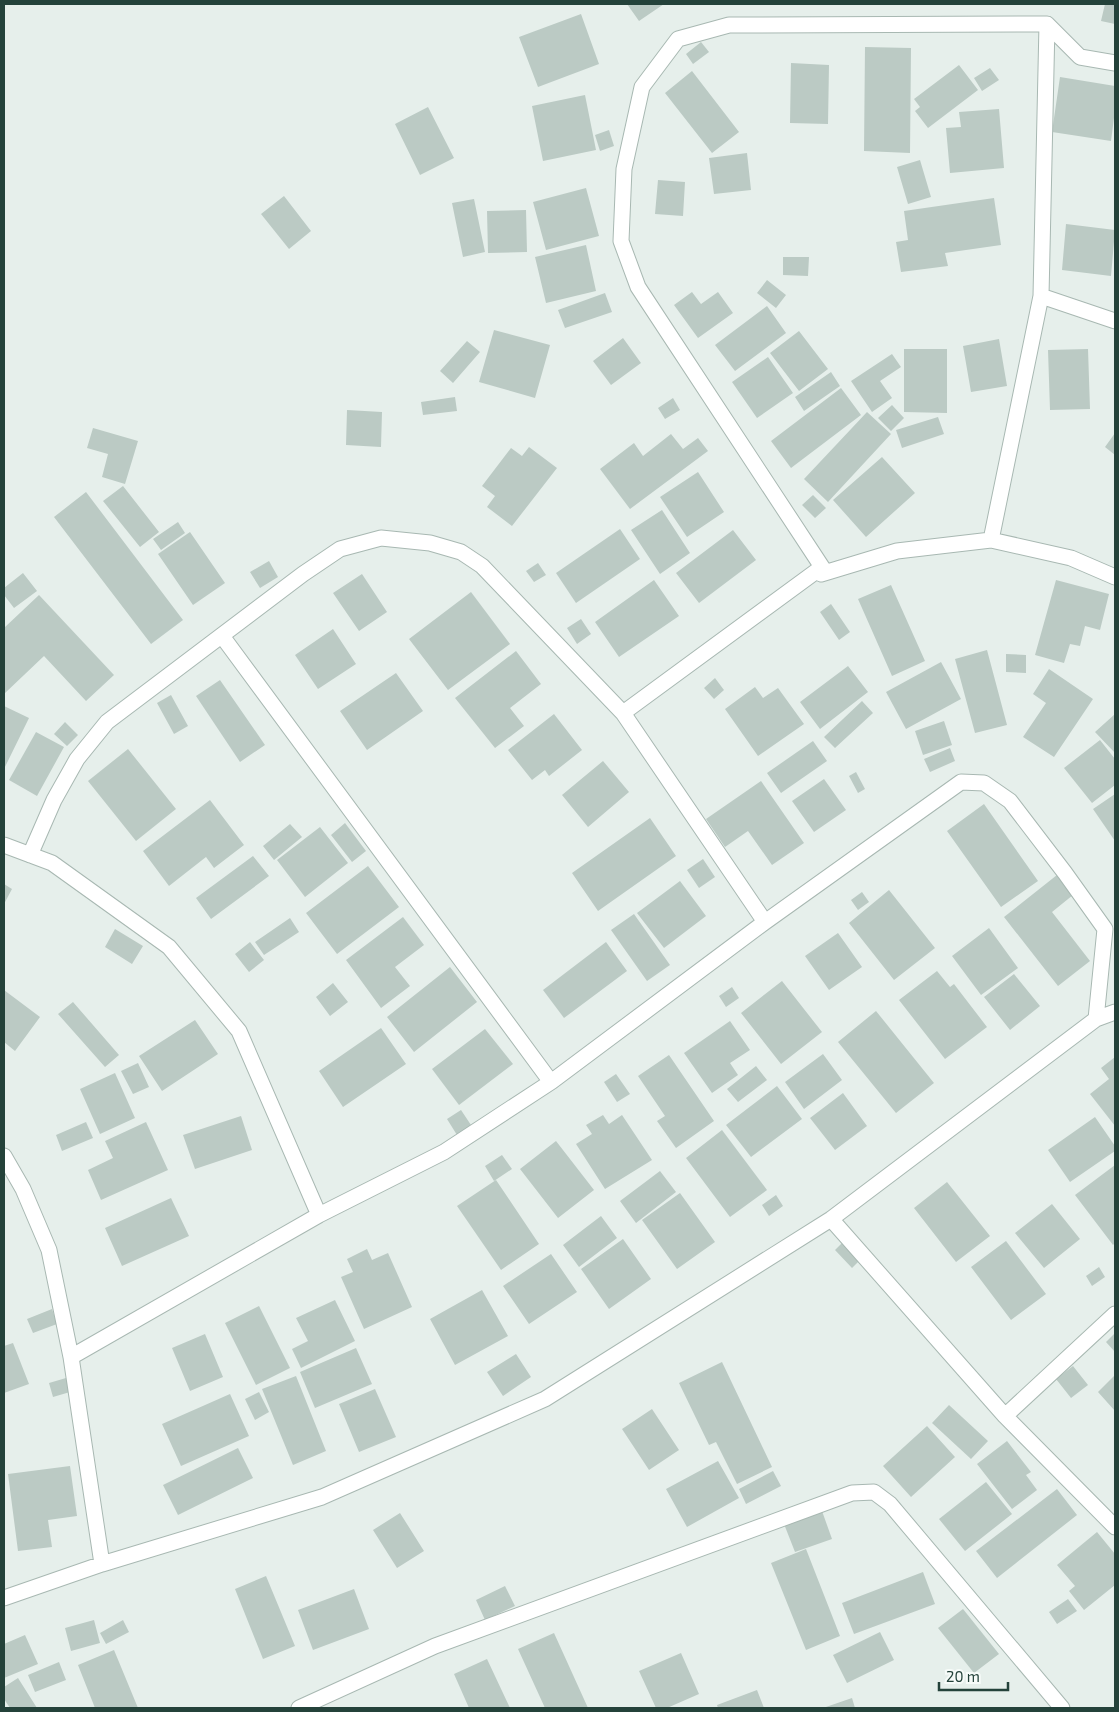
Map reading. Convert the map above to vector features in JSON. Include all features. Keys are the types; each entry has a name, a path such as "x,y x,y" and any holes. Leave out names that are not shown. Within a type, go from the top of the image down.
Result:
{"street":[{"path":"1115,63 1080,57 1047,24 729,25 678,39 642,87 624,169 622,241 638,287 822,567 821,574 897,551 990,540 1071,558 1115,577"},
{"path":"990,540 1041,296 1047,24"},
{"path":"1041,296 1115,321"},
{"path":"30,855 54,800 77,759 107,722 303,574 340,549 381,538 430,543 461,552 482,566 623,713 765,922"},
{"path":"623,713 822,567"},
{"path":"222,636 551,1082"},
{"path":"71,1357 319,1215 444,1152 551,1082 765,922 961,782 984,783 1010,801 1110,929 1096,1019"},
{"path":"4,845 52,863 169,947 239,1031 319,1215"},
{"path":"4,1598 102,1564 322,1497 545,1399 831,1219 1096,1019 1115,1012"},
{"path":"4,1156 23,1189 49,1250 71,1357 102,1564"},
{"path":"831,1219 1005,1416 1115,1526"},
{"path":"1005,1416 1115,1314"},
{"path":"299,1708 435,1646 852,1493 874,1492 890,1504 1060,1708"}],"building":[{"path":"627,4 664,4 639,21"},
{"path":"1105,4 1115,4 1115,24 1101,21"},
{"path":"581,14 599,64 538,87 519,37"},
{"path":"701,42 709,52 693,64 686,54"},
{"path":"865,47 911,48 910,153 864,151"},
{"path":"791,63 829,65 828,124 790,123"},
{"path":"959,65 978,90 928,128 915,111 920,107 914,99"},
{"path":"990,68 999,80 982,91 974,78"},
{"path":"692,71 739,132 712,153 665,93"},
{"path":"1060,77 1115,86 1115,110 1111,141 1052,132"},
{"path":"585,95 596,150 543,161 532,106"},
{"path":"428,107 454,158 420,175 395,124"},
{"path":"999,109 1004,168 950,173 946,128 961,127 959,112"},
{"path":"609,130 614,146 600,151 595,135"},
{"path":"747,153 751,190 714,194 709,158"},
{"path":"920,160 931,197 908,204 897,167"},
{"path":"658,180 685,182 683,216 655,214"},
{"path":"586,188 599,236 546,250 533,202"},
{"path":"284,196 311,231 289,249 261,214"},
{"path":"994,198 1001,245 945,253 948,266 901,272 896,242 908,240 904,211"},
{"path":"474,199 485,252 463,257 452,203"},
{"path":"526,210 527,252 488,253 487,211"},
{"path":"1066,224 1115,230 1111,276 1062,270"},
{"path":"586,245 596,291 546,303 535,257"},
{"path":"783,257 809,257 808,276 783,275"},
{"path":"767,280 786,295 776,308 757,293"},
{"path":"692,292 701,304 718,292 733,313 698,338 674,305"},
{"path":"605,293 612,312 565,328 558,310"},
{"path":"767,306 786,333 735,371 715,345"},
{"path":"494,330 550,345 535,398 479,382"},
{"path":"799,331 828,369 799,391 770,353"},
{"path":"623,338 641,363 611,385 593,361"},
{"path":"999,339 1007,386 971,392 963,346"},
{"path":"467,341 480,352 453,383 440,371"},
{"path":"904,349 947,349 947,413 904,412"},
{"path":"1088,349 1090,409 1050,410 1048,350"},
{"path":"892,354 901,367 880,381 892,398 872,412 851,381"},
{"path":"768,357 793,393 757,418 732,382"},
{"path":"831,372 840,386 804,411 795,397"},
{"path":"841,388 861,415 791,468 771,441"},
{"path":"455,397 457,411 423,415 421,402"},
{"path":"673,398 680,410 665,419 658,408"},
{"path":"892,405 904,418 891,431 878,418"},
{"path":"347,410 382,412 381,447 346,445"},
{"path":"867,412 891,434 828,502 804,479"},
{"path":"938,417 944,434 902,448 896,430"},
{"path":"93,428 138,441 125,484 102,477 108,454 87,448"},
{"path":"1115,433 1115,455 1105,447"},
{"path":"671,434 683,449 698,438 708,451 630,509 600,469 634,443 643,456"},
{"path":"529,447 557,468 512,526 487,507 495,496 482,486 511,448 522,456"},
{"path":"882,457 915,493 866,537 833,500"},
{"path":"698,472 724,512 687,537 660,497"},
{"path":"123,486 159,532 140,547 103,501"},
{"path":"86,492 183,620 151,644 54,517"},
{"path":"813,495 826,508 815,518 802,505"},
{"path":"662,510 690,553 660,574 631,530"},
{"path":"178,522 185,533 161,550 153,539"},
{"path":"620,529 640,559 576,603 556,573"},
{"path":"733,530 756,560 699,603 676,573"},
{"path":"190,532 225,583 193,605 158,554"},
{"path":"269,561 278,577 260,588 250,572"},
{"path":"538,563 546,575 534,582 526,571"},
{"path":"23,573 37,591 14,608 4,595 4,588"},
{"path":"362,574 387,612 359,631 333,593"},
{"path":"654,580 679,616 619,657 595,622"},
{"path":"1056,580 1109,594 1100,630 1085,626 1080,646 1070,644 1064,663 1035,655"},
{"path":"891,585 925,661 892,676 858,599"},
{"path":"471,592 510,644 448,690 409,639"},
{"path":"39,595 114,675 86,701 44,656 4,694 4,628"},
{"path":"831,604 850,632 839,640 820,612"},
{"path":"581,619 591,634 577,644 567,628"},
{"path":"333,629 356,664 318,689 295,655"},
{"path":"987,650 1007,725 975,733 955,659"},
{"path":"516,651 541,684 510,708 524,726 495,748 455,698"},
{"path":"1006,654 1026,655 1026,673 1006,672"},
{"path":"941,662 961,699 906,729 886,692"},
{"path":"848,666 868,692 820,729 800,702"},
{"path":"1049,669 1093,699 1054,757 1023,737 1046,703 1033,694"},
{"path":"396,673 423,711 367,750 340,711"},
{"path":"715,678 724,690 714,699 704,688"},
{"path":"220,680 265,745 240,762 196,696"},
{"path":"755,687 763,698 778,688 804,724 758,756 725,709"},
{"path":"171,695 188,726 174,734 157,703"},
{"path":"862,701 873,713 835,748 824,737"},
{"path":"4,706 29,718 4,769"},
{"path":"554,714 582,750 549,776 545,770 532,780 508,750"},
{"path":"1115,714 1115,753 1095,732"},
{"path":"944,721 952,745 923,755 915,731"},
{"path":"65,722 78,735 67,746 54,734"},
{"path":"36,732 64,747 37,796 9,780"},
{"path":"1100,740 1115,759 1115,785 1092,803 1064,768"},
{"path":"813,741 827,761 781,793 767,773"},
{"path":"950,748 955,761 930,772 924,759"},
{"path":"128,749 176,809 136,841 88,781"},
{"path":"603,761 629,792 588,827 562,795"},
{"path":"856,772 865,789 858,793 849,776"},
{"path":"824,779 846,810 814,832 792,801"},
{"path":"761,781 804,843 772,865 748,831 725,847 706,819"},
{"path":"1115,794 1115,841 1093,809"},
{"path":"210,800 244,845 214,868 206,857 169,886 143,851"},
{"path":"984,804 1038,881 1001,907 947,831"},
{"path":"650,818 676,856 598,911 572,873"},
{"path":"345,823 366,851 352,862 331,835"},
{"path":"290,824 302,837 274,860 263,846"},
{"path":"320,827 348,863 305,897 277,860"},
{"path":"253,856 269,876 211,919 196,898"},
{"path":"703,859 715,877 699,888 687,870"},
{"path":"368,866 399,907 337,954 306,913"},
{"path":"1057,875 1073,895 1052,912 1090,961 1058,986 1004,917"},
{"path":"680,881 706,916 664,948 637,913"},
{"path":"4,884 12,889 4,904"},
{"path":"889,890 935,948 894,980 849,923"},
{"path":"862,892 869,902 858,910 851,900"},
{"path":"634,914 670,965 647,981 611,930"},
{"path":"403,917 424,945 395,967 410,986 381,1008 346,960"},
{"path":"290,918 299,932 264,955 255,942"},
{"path":"989,928 1018,968 981,995 952,956"},
{"path":"115,929 143,946 132,964 105,947"},
{"path":"838,933 862,967 829,990 805,956"},
{"path":"250,942 264,960 249,972 235,954"},
{"path":"606,942 627,971 564,1018 543,990"},
{"path":"450,967 477,1002 414,1052 387,1017"},
{"path":"937,971 950,987 954,984 987,1027 945,1059 899,1000"},
{"path":"1014,974 1040,1006 1010,1030 984,997"},
{"path":"782,981 822,1032 781,1064 741,1013"},
{"path":"333,983 348,1002 330,1016 316,997"},
{"path":"732,987 739,998 726,1007 719,996"},
{"path":"4,990 40,1017 15,1051 4,1042"},
{"path":"73,1002 119,1055 105,1067 58,1014"},
{"path":"876,1011 934,1083 896,1113 838,1042"},
{"path":"195,1020 218,1054 162,1091 139,1056"},
{"path":"730,1021 750,1050 730,1063 738,1075 712,1093 684,1053"},
{"path":"381,1028 406,1064 343,1107 319,1071"},
{"path":"485,1029 513,1064 459,1105 432,1069"},
{"path":"823,1054 842,1080 804,1109 785,1082"},
{"path":"669,1055 714,1121 676,1148 657,1121 665,1116 638,1076"},
{"path":"1115,1057 1115,1126 1090,1094 1109,1079 1101,1068"},
{"path":"138,1063 149,1087 133,1094 121,1071"},
{"path":"756,1066 767,1080 738,1102 727,1089"},
{"path":"115,1073 135,1118 100,1134 80,1089"},
{"path":"616,1074 630,1094 617,1102 604,1082"},
{"path":"777,1086 802,1119 751,1157 726,1125"},
{"path":"843,1093 867,1126 835,1150 810,1118"},
{"path":"461,1110 471,1125 457,1135 447,1119"},
{"path":"603,1115 609,1124 622,1115 652,1160 605,1189 576,1144 592,1134 586,1125"},
{"path":"241,1116 252,1150 195,1169 183,1135"},
{"path":"1095,1117 1115,1146 1115,1151 1070,1182 1048,1150"},
{"path":"86,1122 93,1138 62,1151 56,1135"},
{"path":"146,1122 168,1170 101,1200 88,1170 113,1158 105,1141"},
{"path":"722,1130 767,1190 730,1217 686,1158"},
{"path":"556,1141 594,1190 558,1218 520,1169"},
{"path":"502,1155 512,1169 494,1181 485,1166"},
{"path":"1115,1165 1115,1243 1113,1245 1075,1195"},
{"path":"660,1171 676,1192 636,1223 620,1201"},
{"path":"496,1180 539,1244 501,1270 457,1206"},
{"path":"947,1182 990,1236 956,1262 914,1208"},
{"path":"680,1193 715,1242 677,1269 642,1220"},
{"path":"776,1195 783,1206 769,1216 762,1205"},
{"path":"171,1198 189,1236 122,1266 105,1228"},
{"path":"1052,1204 1080,1239 1044,1268 1015,1233"},
{"path":"601,1216 617,1238 579,1267 563,1245"},
{"path":"623,1239 651,1279 609,1309 581,1269"},
{"path":"844,1241 861,1259 852,1268 835,1250"},
{"path":"1006,1241 1046,1294 1011,1320 971,1267"},
{"path":"367,1249 372,1260 388,1253 412,1307 364,1329 341,1277 353,1272 347,1259"},
{"path":"551,1254 577,1292 529,1324 503,1286"},
{"path":"1099,1267 1105,1277 1092,1286 1086,1276"},
{"path":"482,1290 508,1336 455,1365 430,1319"},
{"path":"335,1300 355,1341 301,1368 292,1349 308,1341 296,1318"},
{"path":"259,1306 290,1368 256,1385 225,1323"},
{"path":"52,1309 57,1324 33,1333 27,1319"},
{"path":"1115,1333 1115,1352 1106,1342"},
{"path":"205,1334 223,1377 190,1391 172,1348"},
{"path":"13,1343 29,1384 4,1393 4,1346"},
{"path":"356,1348 372,1384 315,1408 300,1372"},
{"path":"516,1354 531,1377 503,1396 487,1372"},
{"path":"722,1362 772,1467 737,1484 716,1442 709,1445 679,1383"},
{"path":"1073,1366 1088,1385 1071,1398 1056,1379"},
{"path":"1115,1375 1115,1411 1098,1392"},
{"path":"296,1376 326,1451 293,1465 262,1389"},
{"path":"66,1378 70,1392 53,1397 49,1383"},
{"path":"375,1389 396,1437 359,1452 339,1404"},
{"path":"259,1392 269,1412 255,1420 245,1399"},
{"path":"230,1394 249,1436 181,1466 162,1424"},
{"path":"949,1405 988,1441 971,1459 932,1423"},
{"path":"652,1409 679,1450 649,1470 622,1429"},
{"path":"927,1426 955,1457 911,1497 883,1466"},
{"path":"1007,1441 1031,1472 1026,1475 1037,1490 1012,1509 977,1464"},
{"path":"238,1448 253,1478 178,1515 163,1485"},
{"path":"718,1461 739,1498 687,1527 666,1489"},
{"path":"70,1466 77,1516 48,1520 52,1547 18,1551 8,1474"},
{"path":"773,1471 781,1486 746,1504 739,1489"},
{"path":"986,1482 1012,1514 965,1551 939,1519"},
{"path":"1057,1489 1077,1515 997,1578 976,1551"},
{"path":"822,1511 832,1539 795,1552 784,1524"},
{"path":"400,1513 424,1551 397,1568 373,1530"},
{"path":"1097,1532 1115,1554 1115,1585 1084,1610 1069,1591 1075,1586 1057,1565"},
{"path":"806,1549 840,1636 806,1650 771,1563"},
{"path":"923,1572 935,1604 854,1634 842,1603"},
{"path":"266,1576 295,1646 263,1659 235,1589"},
{"path":"505,1586 515,1606 485,1620 476,1600"},
{"path":"354,1589 369,1629 313,1650 298,1610"},
{"path":"1068,1599 1077,1611 1057,1624 1049,1612"},
{"path":"963,1609 999,1654 974,1673 938,1628"},
{"path":"94,1620 100,1643 71,1651 65,1628"},
{"path":"123,1620 129,1632 106,1644 100,1633"},
{"path":"880,1632 894,1660 847,1683 833,1655"},
{"path":"554,1633 588,1708 545,1708 518,1649"},
{"path":"25,1635 38,1664 4,1678 4,1644"},
{"path":"114,1650 138,1708 95,1708 78,1665"},
{"path":"681,1653 699,1694 667,1708 656,1708 639,1671"},
{"path":"487,1659 510,1708 469,1708 454,1674"},
{"path":"59,1662 66,1680 35,1692 28,1675"},
{"path":"18,1678 37,1708 10,1708 4,1699 4,1687"},
{"path":"757,1690 764,1708 718,1708 717,1705"},
{"path":"852,1698 855,1708 823,1708"}]}
